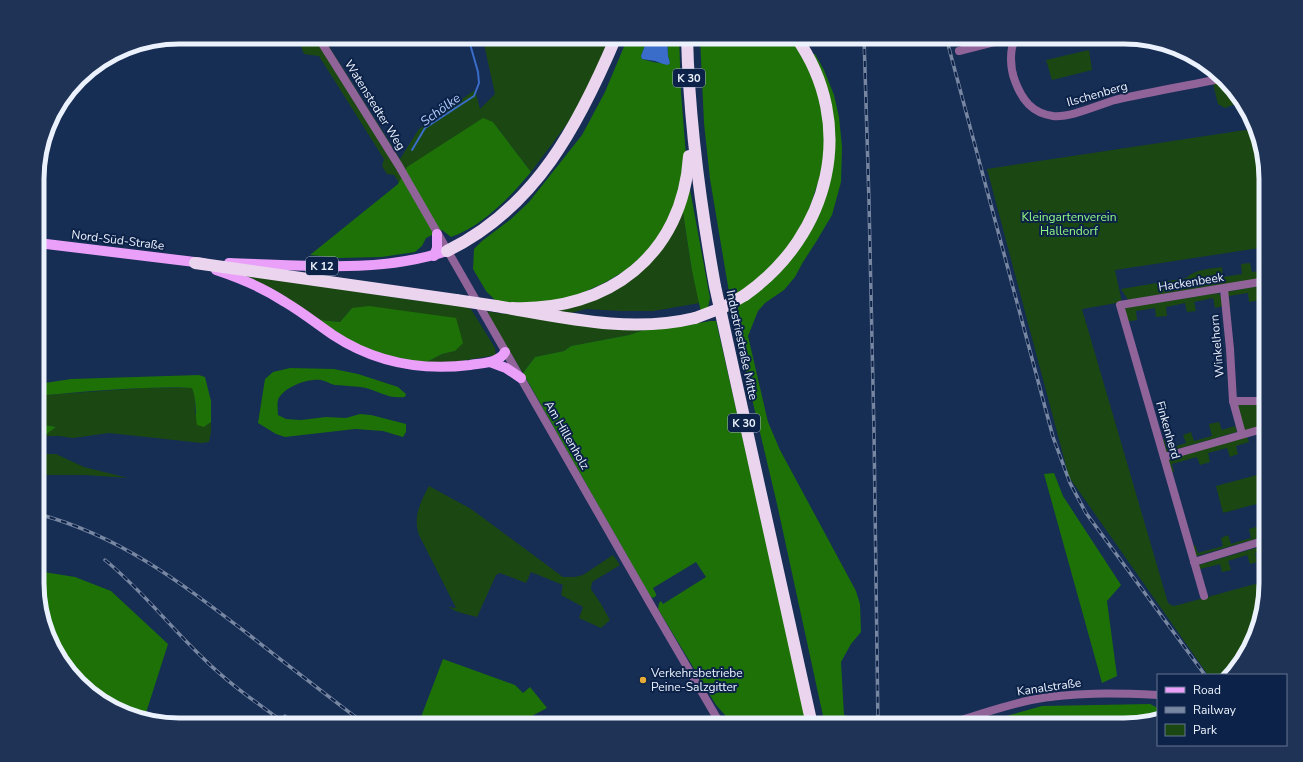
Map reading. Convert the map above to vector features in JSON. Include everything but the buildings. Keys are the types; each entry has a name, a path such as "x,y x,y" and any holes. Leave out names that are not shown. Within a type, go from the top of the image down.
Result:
{"highway":[{"path":"447,251 473,237 501,217 524,195 548,166 569,132 591,91 613,44"},
{"name":"Industriestraße Mitte","path":"687,44 691,118 698,180 715,286 810,718"},
{"path":"196,263 512,308 539,314 610,324 656,325 695,318 717,310 745,295 773,272 797,244 814,212 825,178 829,143 826,107 821,87 813,67 800,44"},
{"path":"512,308 560,306 592,296 619,282 647,259 664,237 681,202 688,171 691,118"}],"main road":[{"path":"434,256 437,248 437,234"},
{"name":"Nord-Süd-Straße","path":"44,244 196,263"},
{"name":"K 12","path":"196,263 289,266 371,266 406,262 434,256 447,251"},
{"name":"K 12","path":"196,263 230,274 259,287 285,301 342,341 379,358 401,364 438,367 490,362 503,356 506,352"},
{"name":"K 12","path":"490,362 506,368 521,378"}],"street":[{"name":"Watenstedter Weg","path":"322,44 399,166"},
{"path":"959,51 986,44"},
{"name":"Ilschenberg","path":"1014,44 1012,53 1012,66 1014,79 1020,94 1026,104 1043,113 1053,116 1063,116 1099,104 1139,94 1216,80"},
{"name":"Am Hillenholz","path":"399,166 718,718"},
{"name":"Hackenbeek","path":"1120,305 1259,283"},
{"name":"Winkelhorn","path":"1224,289 1233,401 1242,434"},
{"name":"Finkenherd","path":"1120,305 1204,596"},
{"path":"1233,401 1259,401"},
{"path":"1164,457 1259,430"},
{"path":"1194,562 1259,542"},
{"name":"Kanalstraße","path":"968,718 999,708 1048,698 1096,693 1157,695"},
{"name":"Am Hillenholz","path":"716,715 719,718"}],"green space":[{"path":"300,44 327,44 400,159 419,129 475,90 480,109 495,94 484,44 610,44 576,112 531,172 493,122 407,167 398,184 398,181 394,175 387,174 382,166 384,159 319,56 304,54"},
{"path":"625,44 645,44 641,56 642,59 663,64 670,63 667,44 679,44 686,156 675,207 655,242 645,253 626,270 606,282 569,299 521,304 496,301 486,291 473,269 474,249 511,219 529,202 582,135 605,92"},
{"path":"700,44 795,44 805,60 819,95 825,133 823,167 804,225 768,274 730,298 710,179 704,123"},
{"path":"1089,50 1092,70 1052,80 1046,60"},
{"path":"810,54 815,54 824,70 834,95 839,117 842,147 841,182 832,215 795,277 784,290 765,303 758,311 748,336 768,422 780,450 856,591 860,604 861,632 851,644 841,662 844,715 854,718 823,718 777,504 739,344 732,307 793,256 832,151"},
{"path":"1219,83 1236,104 1225,108 1218,104 1213,84"},
{"path":"483,118 493,122 531,172 505,201 485,218 474,226 451,237 442,230 426,238 422,246 415,252 382,257 339,258 310,255 398,184 407,167"},
{"name":"Kleingartenverein Hallendorf","path":"1250,129 1259,170 1259,248 1115,270 1122,302 1082,309 1168,603 1173,606 1259,583 1259,592 1252,627 1241,651 1224,674 1207,674 1069,477 987,169"},
{"path":"689,184 710,298 708,307 701,312 692,271 682,206"},
{"path":"682,206 692,271 700,303 653,311 586,309 571,313 539,311 611,291"},
{"path":"1250,263 1252,272 1259,271 1259,279 1128,300 1121,289 1186,278 1198,271 1222,267 1223,277 1242,274 1241,264"},
{"path":"247,275 412,300 460,305 471,309 495,348 496,355 461,361 423,364 442,354 455,351 352,308 340,322 320,320 244,276"},
{"path":"1259,286 1259,300 1249,302 1248,293 1229,296 1230,306 1225,306 1224,292"},
{"path":"1218,293 1222,297 1223,306 1215,308 1213,298 1194,302 1196,311 1187,312 1185,303 1166,307 1167,316 1156,317 1155,308 1136,311 1137,320 1125,322 1120,308"},
{"path":"369,306 456,318 463,343 455,351 442,354 423,364 409,363 353,344 320,320 340,322 352,308"},
{"path":"485,311 505,314 507,312 647,329 629,335 571,346 564,351 535,357 523,373"},
{"path":"716,321 806,718 728,718 716,705 658,609 661,601 663,604 706,577 696,562 653,588 656,596 653,598 650,596 523,373 535,357 564,351 571,346 629,335 647,329"},
{"path":"290,368 334,369 358,374 398,387 406,394 405,397 394,397 366,388 335,385 321,380 310,380 290,387 281,395 278,400 278,415 286,419 301,420 326,417 346,418 360,414 371,415 406,424 406,432 403,437 383,431 355,429 285,437 276,434 258,423 265,379 273,372"},
{"path":"199,375 205,377 211,401 211,422 204,427 197,425 194,393 192,388 137,388 101,390 44,396 44,383 71,379"},
{"path":"143,388 193,388 195,413 204,427 211,422 209,442 202,443 109,433 73,438 44,436 56,427 44,425 44,396"},
{"path":"1233,401 1259,403 1259,430 1242,434"},
{"path":"1219,422 1222,430 1235,426 1237,432 1163,453 1159,440 1164,439 1167,449 1186,443 1183,435 1191,432 1194,441 1212,436 1209,424"},
{"path":"44,425 56,427 44,436"},
{"path":"1247,436 1249,442 1236,446 1238,454 1230,457 1227,448 1208,453 1210,462 1200,465 1197,457 1172,464 1174,472 1169,474 1165,460"},
{"path":"44,454 56,454 84,467 128,478 85,475 44,475"},
{"path":"1054,473 1063,496 1121,585 1107,601 1117,676 1102,683 1044,474"},
{"path":"1257,475 1259,483 1259,503 1223,513 1216,486"},
{"path":"429,486 471,509 563,577 583,575 613,555 620,565 592,582 591,589 610,620 601,628 579,618 583,607 561,595 563,585 531,572 526,583 500,573 496,575 477,617 458,612 448,607 456,608 419,535 417,528 418,510"},
{"path":"1256,527 1259,538 1193,557 1190,546 1195,545 1198,553 1223,546 1221,538 1228,535 1231,544 1251,538 1249,529"},
{"path":"1259,547 1259,552 1255,553 1257,562 1250,564 1247,555 1228,561 1231,570 1222,572 1220,564 1200,569 1195,566"},
{"path":"44,572 75,577 111,591 168,644 146,713 127,708 111,700 83,679 58,643 51,627 45,601"},
{"path":"443,659 515,685 523,693 530,687 547,708 528,718 421,718"},
{"path":"1150,704 1157,708 1157,713 1133,718 999,718 1042,706"}],"water":[{"path":"645,44 667,44 670,63 668,65 642,59 641,56"}],"waterway":[{"name":"Schölke","path":"412,150 425,128 474,96 479,83 478,72 470,44"}],"railway":[{"path":"864,44 874,433 878,718"},
{"path":"948,44 1053,437 1070,483 1086,513 1204,674"},
{"path":"44,516 68,523 123,548 174,579 357,718"},
{"path":"105,560 131,583 191,647 244,694 277,718"}],"place":[{"name":"Verkehrsbetriebe Peine-Salzgitter","path":"643,680"}]}
